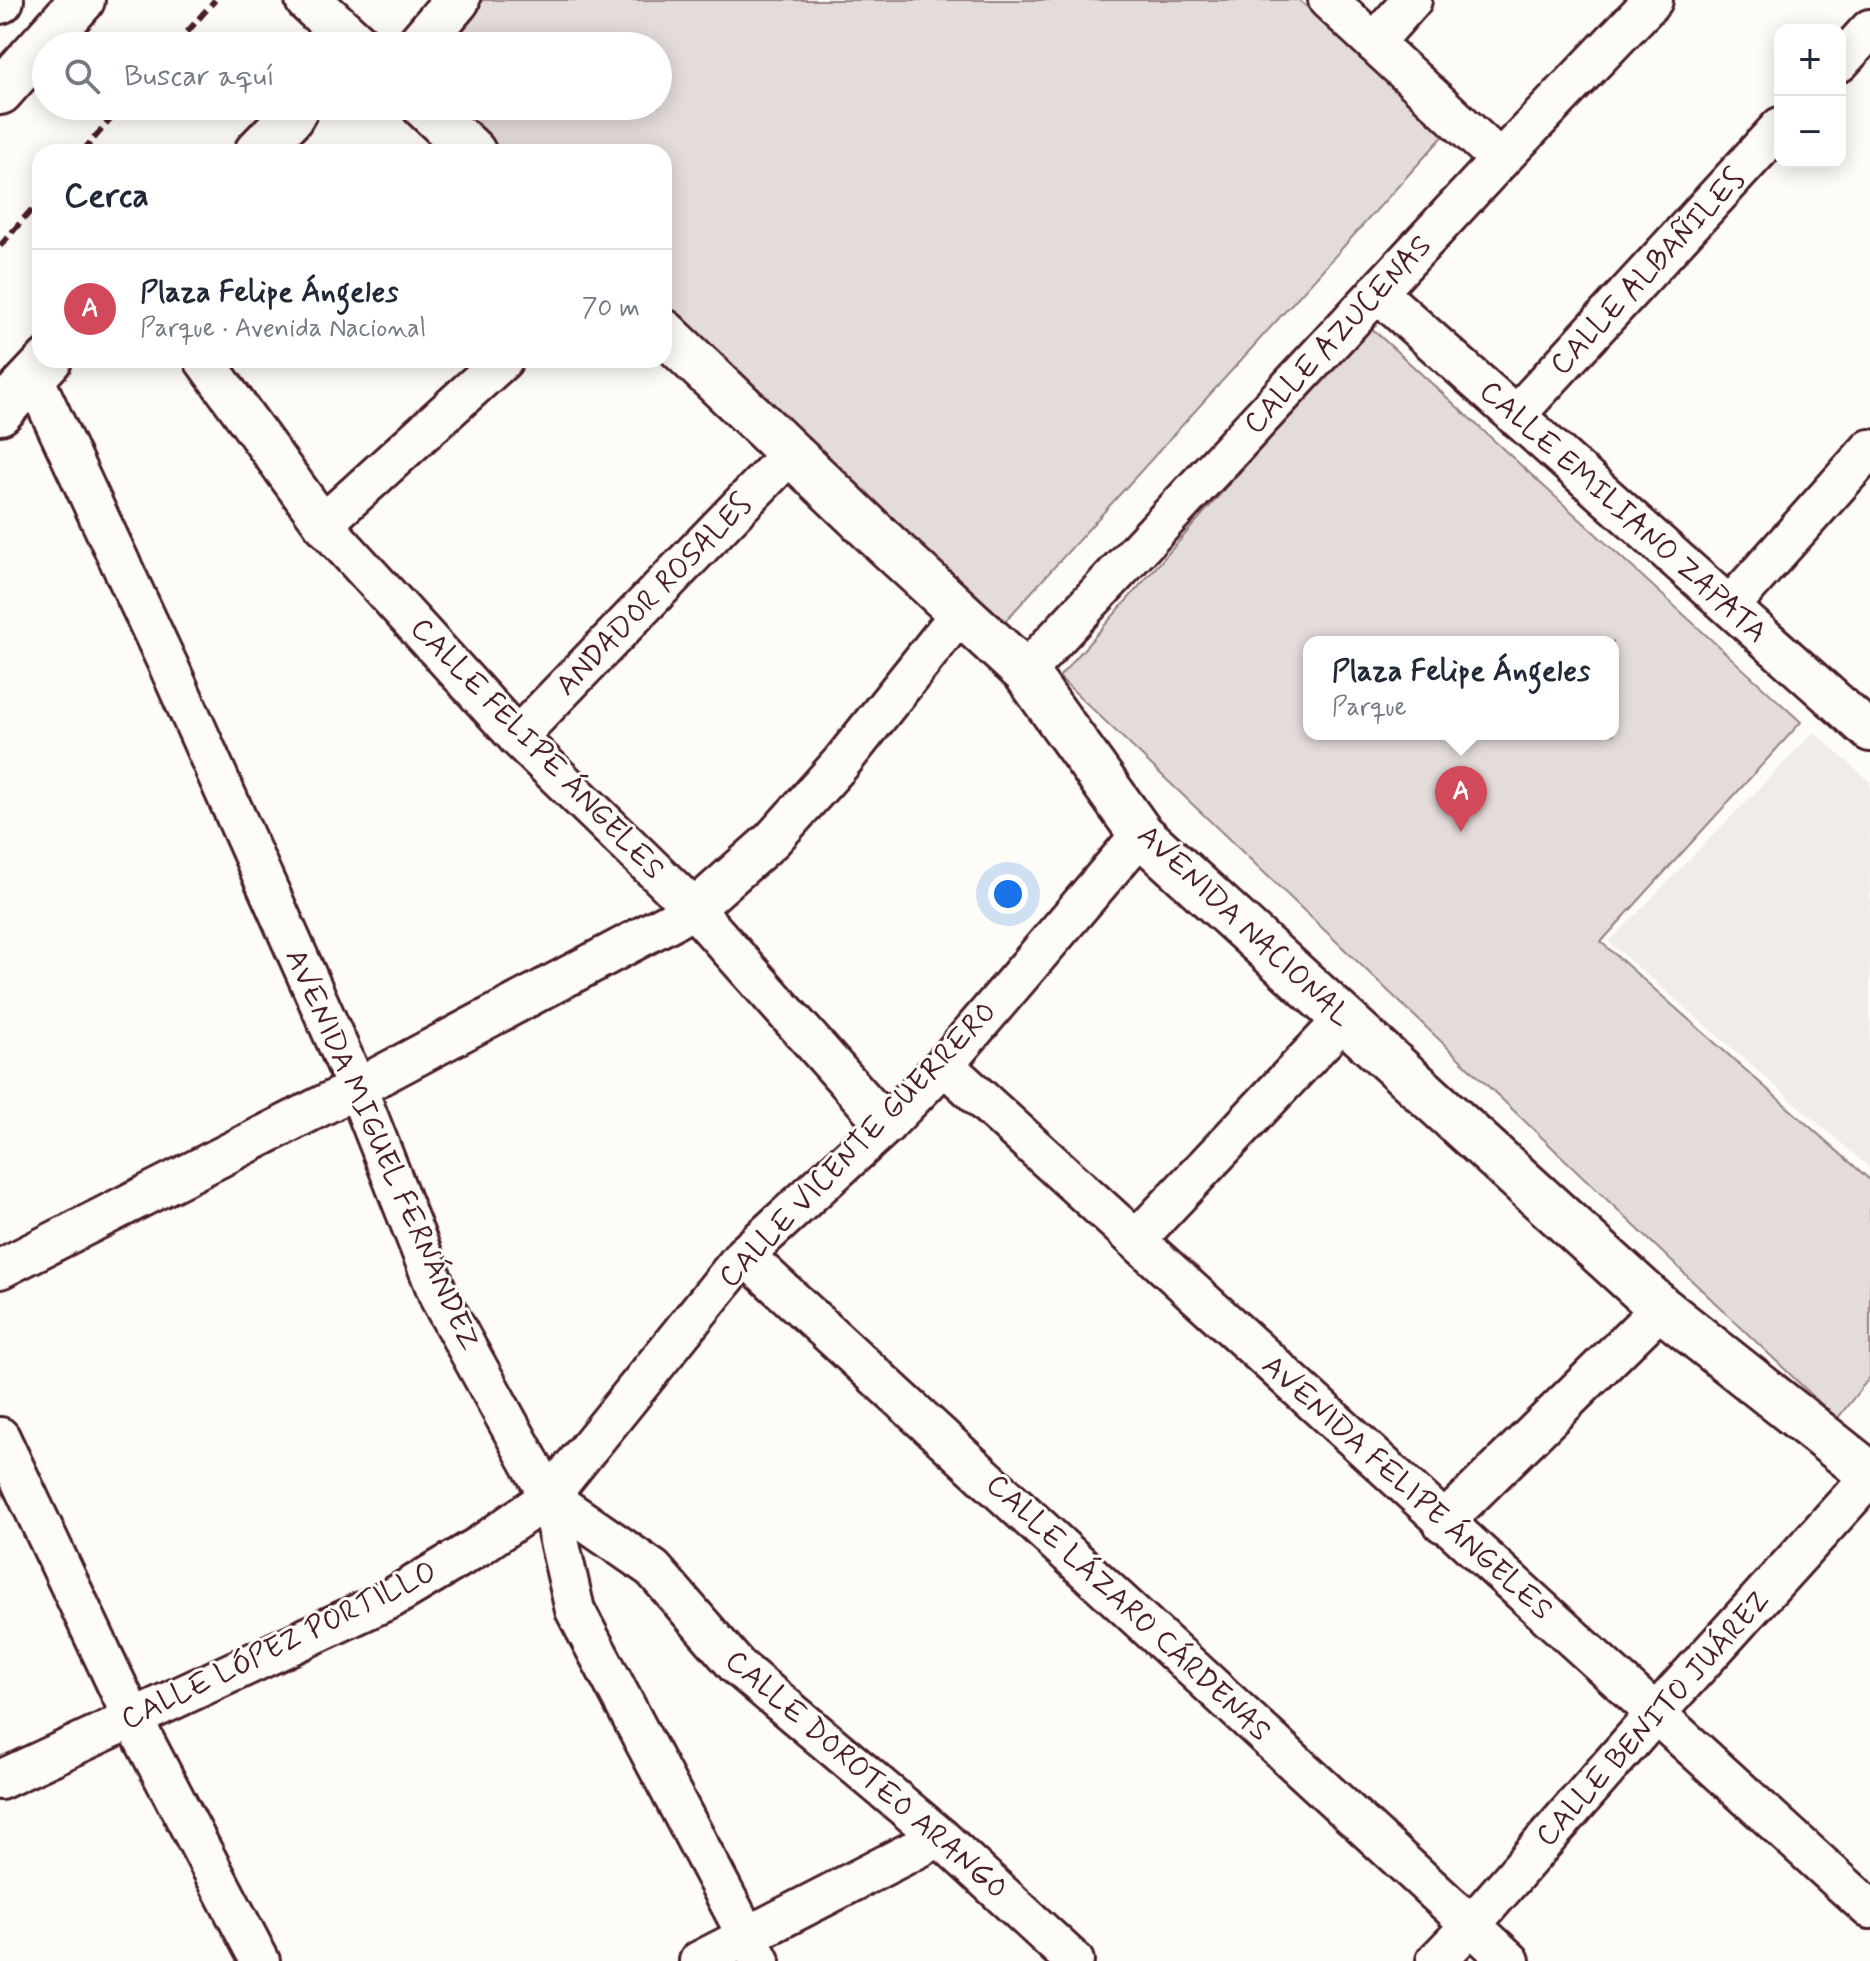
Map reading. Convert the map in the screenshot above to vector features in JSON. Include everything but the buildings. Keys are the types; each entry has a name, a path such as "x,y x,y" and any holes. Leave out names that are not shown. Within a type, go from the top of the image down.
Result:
{"street":[{"path":"53,32 82,0"},
{"path":"430,32 457,0"},
{"path":"1328,0 1500,160"},
{"path":"1374,43 1412,0"},
{"name":"CALLE AZUCENAS","path":"1025,672 1500,160 1653,0"},
{"path":"1846,55 1870,29"},
{"path":"0,92 32,56"},
{"path":"266,144 292,120"},
{"path":"439,120 464,144"},
{"name":"CALLE ALBAÑILES","path":"1515,416 1774,134"},
{"name":"CALLE EMILIANO ZAPATA","path":"1377,292 1870,732"},
{"name":"AVENIDA NACIONAL","path":"672,340 1025,672 1141,834 1661,1308 1870,1476"},
{"path":"0,412 41,368"},
{"name":"AVENIDA MIGUEL FERNÁNDEZ","path":"41,368 169,667 357,1088 440,1299 549,1497 575,1610 754,1949"},
{"name":"CALLE FELIPE ÁNGELES","path":"210,368 323,524 517,737 694,909 886,1125"},
{"path":"323,524 494,368"},
{"path":"1730,606 1870,449"},
{"name":"ANDADOR ROSALES","path":"517,737 791,453"},
{"path":"0,1269 357,1088 694,909 772,840 832,774 961,612"},
{"name":"CALLE VICENTE GUERRERO","path":"549,1497 744,1255 886,1125 944,1065 1141,834"},
{"path":"1136,1240 1343,1020"},
{"name":"AVENIDA FELIPE ÁNGELES","path":"944,1065 1443,1523 1656,1713 1863,1888"},
{"name":"CALLE LÁZARO CÁRDENAS","path":"744,1255 1510,1961"},
{"path":"1443,1523 1661,1308"},
{"path":"0,1437 132,1717 260,1961"},
{"name":"CALLE BENITO JUÁREZ","path":"1436,1961 1870,1476"},
{"name":"CALLE LÓPEZ PORTILLO","path":"0,1780 392,1598 479,1546 549,1497"},
{"name":"CALLE DOROTEO ARANGO","path":"549,1497 653,1569 737,1666 940,1837 1074,1961"},
{"path":"699,1961 754,1949 940,1837"}],"shaded area":[{"path":"482,0 1299,0 1447,132 1000,627 672,313 672,144 496,144 471,120 672,120 672,32 456,32"},
{"path":"1369,326 1801,722 1601,942 1870,1180 1870,1377 1837,1419 1059,677"},
{"path":"1814,732 1870,782 1870,1168 1609,942"}],"railway":[{"path":"187,32 215,0"},
{"path":"89,144 110,120"},
{"path":"0,246 32,209"}],"place":[{"name":"Plaza Felipe Ángeles","path":"1461,832"}]}
